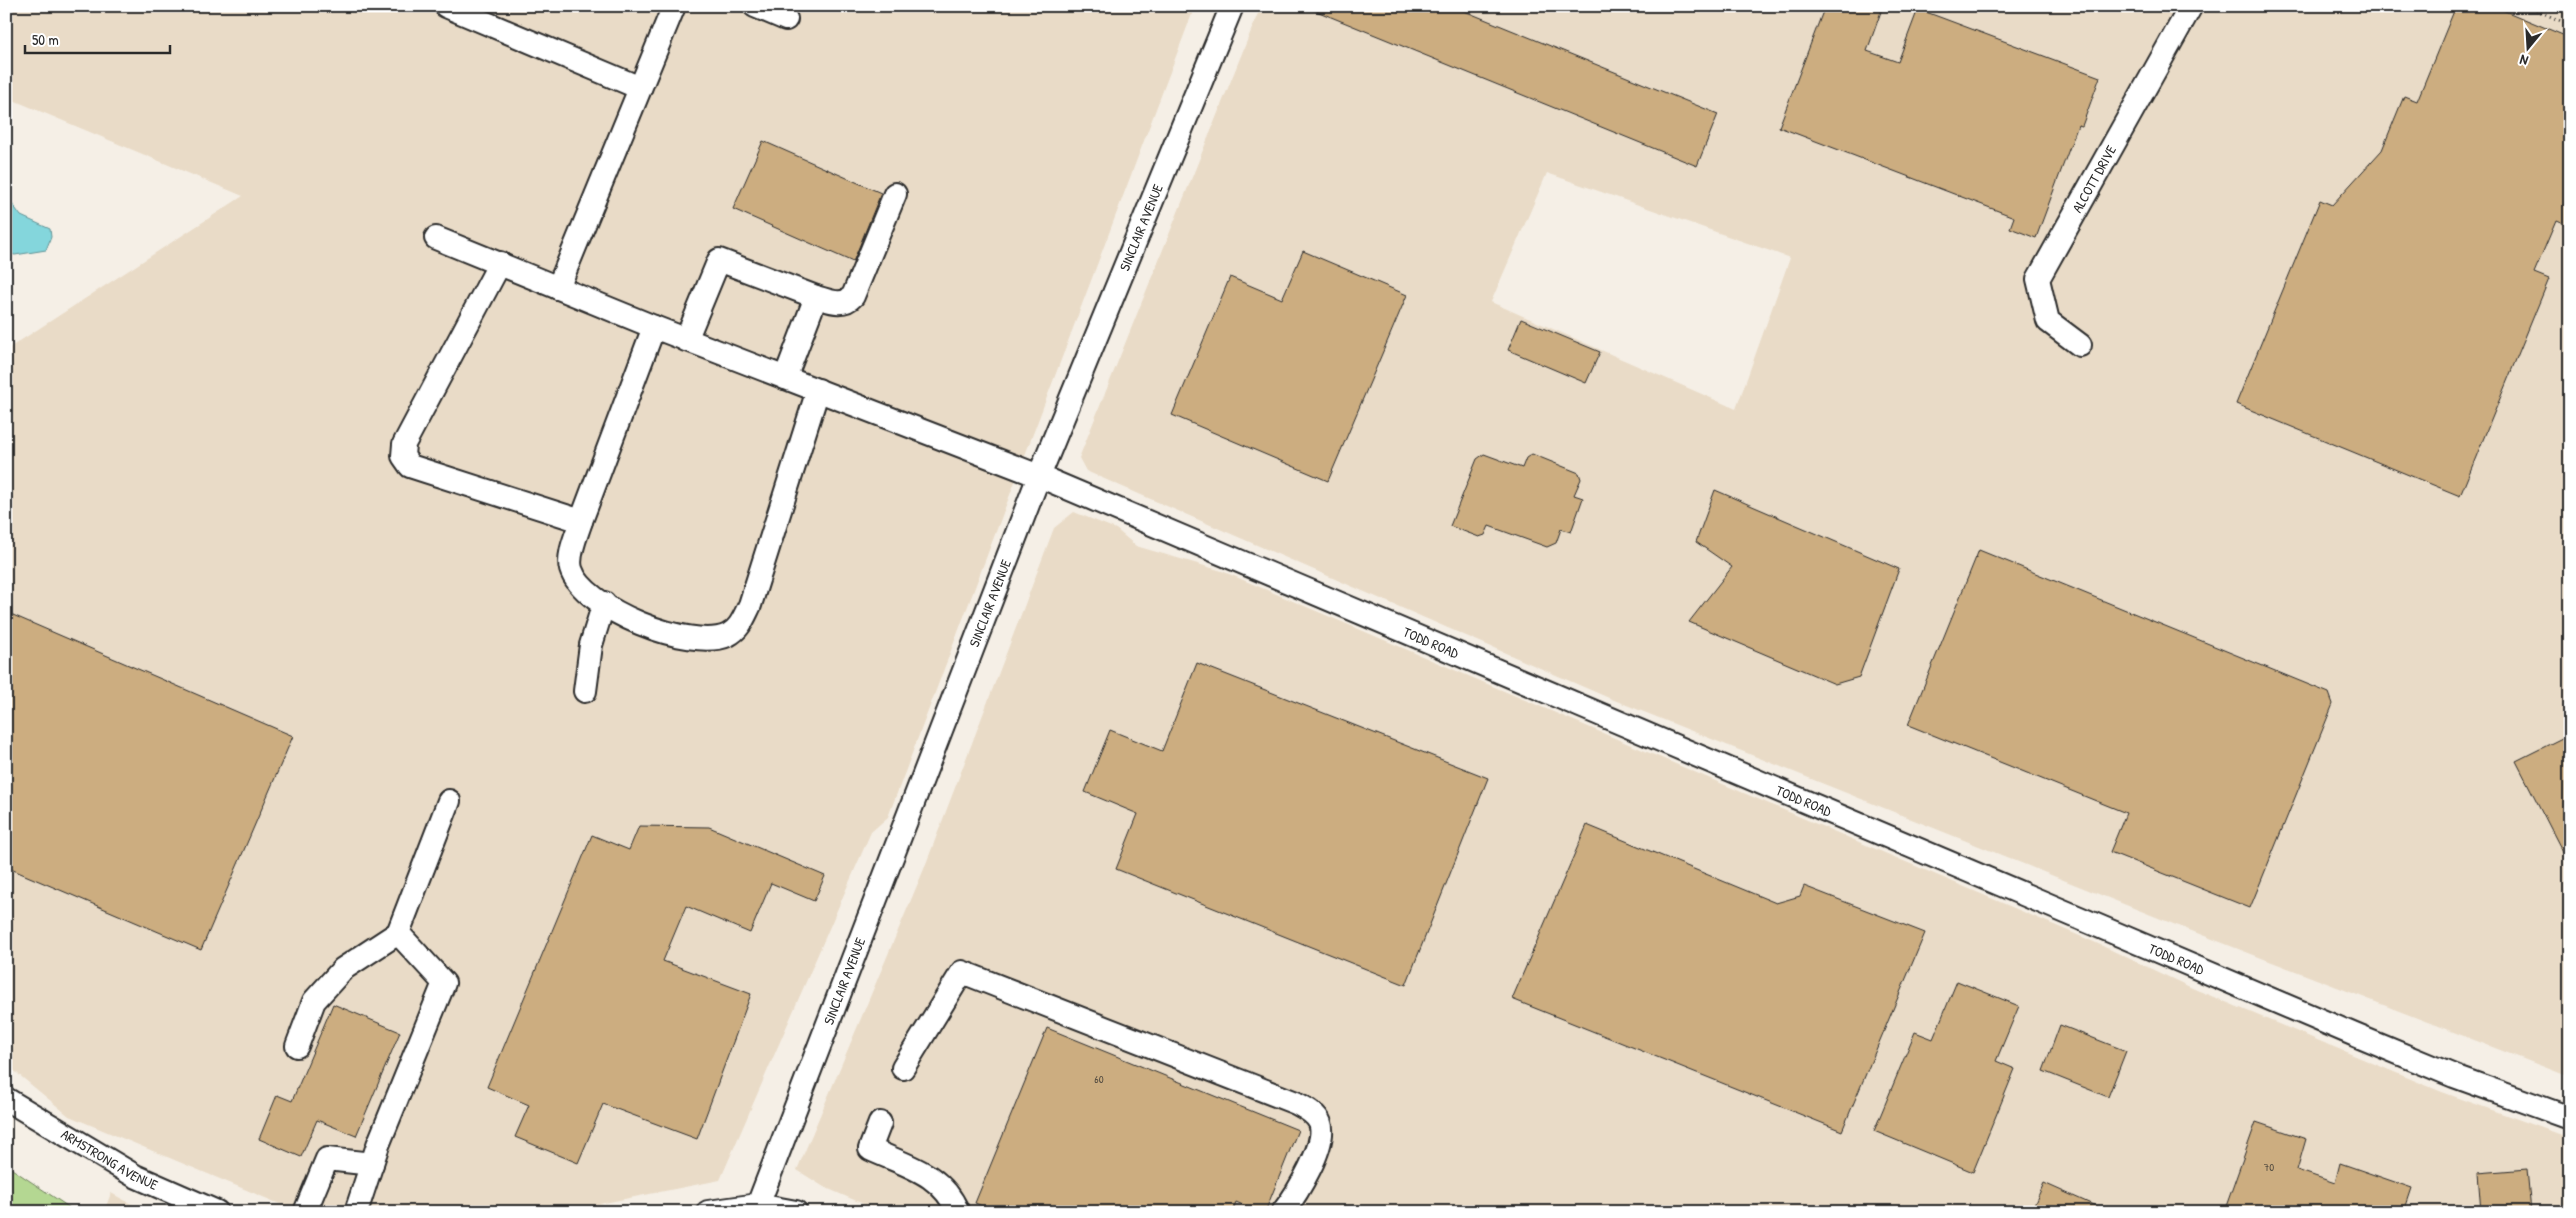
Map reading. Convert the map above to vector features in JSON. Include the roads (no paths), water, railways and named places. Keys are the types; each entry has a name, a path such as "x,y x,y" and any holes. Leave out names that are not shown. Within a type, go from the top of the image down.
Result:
{"street":[{"path":"446,6 640,88"},
{"path":"558,288 674,6"},
{"path":"755,6 786,19"},
{"name":"SINCLAIR AVENUE","path":"758,1205 1039,476 1232,6"},
{"name":"ALCOTT DRIVE","path":"2080,345 2048,321 2038,279 2191,6"},
{"path":"686,340 719,260 816,297 840,303 848,302 853,296 895,194"},
{"name":"TODD ROAD","path":"436,238 686,340 1039,476 2356,1036 2454,1076 2570,1118"},
{"path":"500,263 404,444 403,456 410,466 581,521"},
{"path":"785,378 816,297"},
{"path":"654,327 581,521 573,547 571,568 582,586 637,624 680,636 711,638 727,635 740,627 750,605 818,390"},
{"path":"585,691 591,645 604,603"},
{"path":"297,1046 314,1001 343,969 398,933 449,801"},
{"path":"356,1212 372,1164 444,983 398,933"},
{"path":"903,1068 962,972 1296,1103 1312,1112 1319,1122 1322,1133 1302,1186 1283,1212"},
{"name":"ARMSTRONG AVENUE","path":"6,1099 135,1176 217,1212"},
{"path":"880,1124 870,1149 935,1179 952,1197 958,1212"},
{"path":"305,1212 327,1159 372,1164"},
{"path":"708,1212 758,1205 796,1212"}],"water":[{"path":"6,145 10,201 21,216 50,229 51,237 46,250 15,255 6,253"}]}
